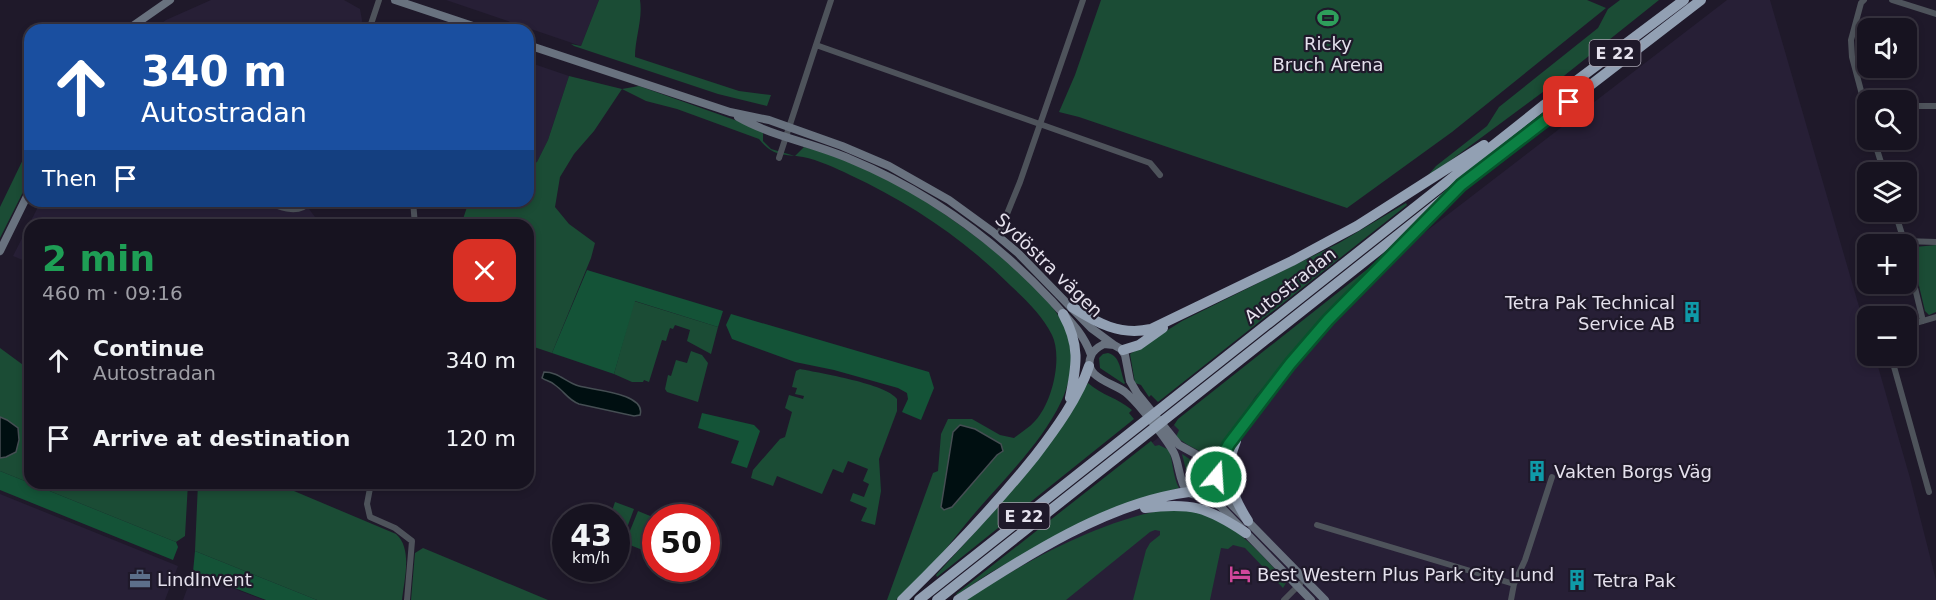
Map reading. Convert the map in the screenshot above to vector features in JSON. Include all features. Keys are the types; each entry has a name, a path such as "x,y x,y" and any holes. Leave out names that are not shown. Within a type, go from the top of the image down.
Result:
{"highway":[{"name":"Autostradan","path":"1177,403 1544,105 1684,0"},
{"name":"Autostradan","path":"919,600 1701,0"},
{"path":"1067,310 1127,332 1151,329 1292,261 1357,226 1421,187 1544,105"},
{"path":"1216,468 1240,429 1290,364 1328,320 1461,185"},
{"path":"1067,310 1076,349 1075,370 1067,410"},
{"path":"1119,347 1139,345 1178,317"},
{"path":"902,600 954,550 1007,491 1047,440 1067,410 1090,360"},
{"path":"1240,429 1232,454 1229,476 1234,498 1248,521"},
{"name":"Autostradan","path":"937,600 1133,437"},
{"path":"958,600 1049,544 1115,514 1161,498 1194,493"},
{"path":"1115,514 1157,506 1189,505 1204,508 1246,533"}],"main road":[{"path":"136,24 170,0"},
{"path":"395,0 467,24"},
{"name":"Sydöstra vägen","path":"534,47 730,112 769,120 860,153 909,176 949,200 1018,252 1067,310 1083,336 1090,360"},
{"name":"Sydöstra vägen","path":"730,112 746,121 826,149 874,169 944,208 986,238 1067,310 1119,347"},
{"path":"0,251 24,202"},
{"path":"1311,600 1301,583 1226,499 1216,480 1216,468 1209,460 1179,445 1137,393 1128,376 1119,347 1101,346 1090,360 1095,375 1124,391 1143,411 1174,452 1181,484 1220,506 1301,583 1325,600"},
{"path":"1194,493 1210,489 1216,480"}],"street":[{"path":"371,24 379,0"},
{"path":"779,158 831,0"},
{"path":"998,236 1020,182 1083,0"},
{"path":"1859,90 1855,76 1851,40 1861,3 1864,0"},
{"path":"1892,0 1936,14"},
{"path":"816,45 1150,163 1160,175"},
{"path":"1917,106 1936,106"},
{"path":"283,207 295,210 304,207"},
{"path":"1917,243 1936,242"},
{"path":"1916,294 1923,321"},
{"path":"1917,323 1936,317"},
{"path":"1893,366 1929,492"},
{"path":"1511,600 1514,584 1526,560 1552,477"},
{"path":"370,489 367,504 370,517 395,528 412,541 407,600"},
{"path":"1317,525 1514,584"},
{"path":"1284,600 1301,583"}],"shaded area":[{"path":"211,0 344,0 360,9 362,20 362,24 160,24"},
{"path":"446,0 599,0 581,46 534,30 534,24 516,24"},
{"path":"1727,0 1770,0 1859,306 1857,306 1857,366 1878,366 1936,580 1936,600 960,600 1165,432"},
{"path":"534,64 569,76 548,140 534,164"},
{"path":"38,207 308,207 316,219 32,219"},
{"path":"24,234 24,261 13,256"},
{"path":"544,372 554,374 579,386 627,397 640,408 640,415 634,416 579,404 542,378"},
{"path":"0,417 18,428 19,440 16,452 0,458"},
{"path":"960,425 975,429 1001,444 1003,451 952,507 944,510 941,507 953,432"},
{"path":"0,494 178,566 165,600 0,600"},
{"path":"193,573 264,600 183,600"}],"green space":[{"path":"599,0 640,0 635,57 739,91 771,95 767,106 718,94 574,46 571,44 581,46"},
{"path":"1101,0 1587,0 1606,8 1452,132 1347,208 1059,112 1075,75"},
{"path":"1620,0 1659,0 1555,83 1424,180 1436,166 1487,126 1499,107 1598,28 1608,9"},
{"path":"569,76 622,89 594,131 574,154 560,177 555,207 569,224 595,243 552,353 534,347 534,219 463,219 467,207 534,207 534,163 537,162 548,140"},
{"path":"639,86 763,130 763,141 771,149 795,156 804,147 827,153 874,172 940,211 1006,260 1034,286 1066,329 1072,351 1071,366 1066,389 1054,416 1025,456 936,561 896,600 887,600 933,473 938,471 941,434 948,419 972,419 1000,435 1014,438 1027,428 1041,413 1051,392 1056,368 1052,335 1034,309 993,269 915,210 827,164 809,158 784,155 774,152 759,139 677,109 646,101 622,89"},
{"path":"24,157 24,190 0,238 0,207"},
{"path":"1406,203 1407,205 1158,402 1151,395 1149,397 1141,385 1135,383 1130,354 1182,321 1339,243"},
{"path":"1936,245 1936,312 1929,315 1925,311 1917,277 1917,247"},
{"path":"1384,256 1319,322 1255,397 1215,459 1176,437 1179,430 1174,425 1178,419"},
{"path":"587,270 723,311 718,327 635,301 614,374 552,353"},
{"path":"634,301 718,327 711,354 687,341 690,330 675,325 673,329 670,328 666,341 662,340 649,382 644,380 643,382 632,382 614,374"},
{"path":"731,314 929,372 934,388 921,420 902,412 908,399 907,393 898,388 795,362 732,339 726,325"},
{"path":"0,348 24,366 24,481 0,471"},
{"path":"691,351 702,355 708,363 698,402 667,392 665,389 668,375 671,376 676,360 687,363"},
{"path":"1108,353 1118,361 1124,384 1100,368 1099,358"},
{"path":"800,369 867,384 897,399 897,411 879,459 881,491 875,525 861,521 867,508 850,501 853,493 864,497 869,484 863,481 868,469 848,461 843,473 833,469 822,494 777,476 773,486 751,478 753,470 780,439 785,437 792,412 785,408 789,395 803,399 804,396 795,394 797,388 792,387 796,371"},
{"path":"1088,383 1132,410 1129,413 1134,419 937,577 936,575 998,507"},
{"path":"702,413 754,425 760,431 747,468 731,463 739,441 698,428"},
{"path":"1151,441 1155,446 1159,445 1169,450 1179,488 1147,498 1041,544 956,594"},
{"path":"1182,454 1206,470 1206,480 1202,484 1191,483"},
{"path":"0,471 24,481 24,489 45,489 176,542 178,547 173,560 0,490"},
{"path":"45,489 188,489 185,536 176,542"},
{"path":"198,489 289,489 396,534 401,540 406,556 402,600 317,600 195,551"},
{"path":"630,508 634,509 630,520"},
{"path":"1162,510 1200,512 1224,523 1247,540 1267,560 1285,580 1283,588 1245,548 1233,545 1228,549 1221,548 1210,600 1133,600 1146,550 1150,543 1160,535 1160,531 1155,530 1066,600 964,600 1059,546 1109,525"},
{"path":"638,511 642,513 642,550 630,545 630,531"},
{"path":"423,548 548,600 411,600 415,553"},
{"path":"195,551 317,600 266,600 193,572"}],"place":[{"name":"Ricky Bruch Arena","path":"1328,18"},
{"name":"Tetra Pak Technical Service AB","path":"1692,312"},
{"name":"Vakten Borgs Väg","path":"1537,471"},
{"name":"Best Western Plus Park City Lund","path":"1240,574"},
{"name":"LindInvent","path":"140,579"},
{"name":"Tetra Pak","path":"1577,580"}],"route":[{"path":"1216,477 1216,468 1229,444 1290,364 1328,320 1461,185 1569,102"}]}
